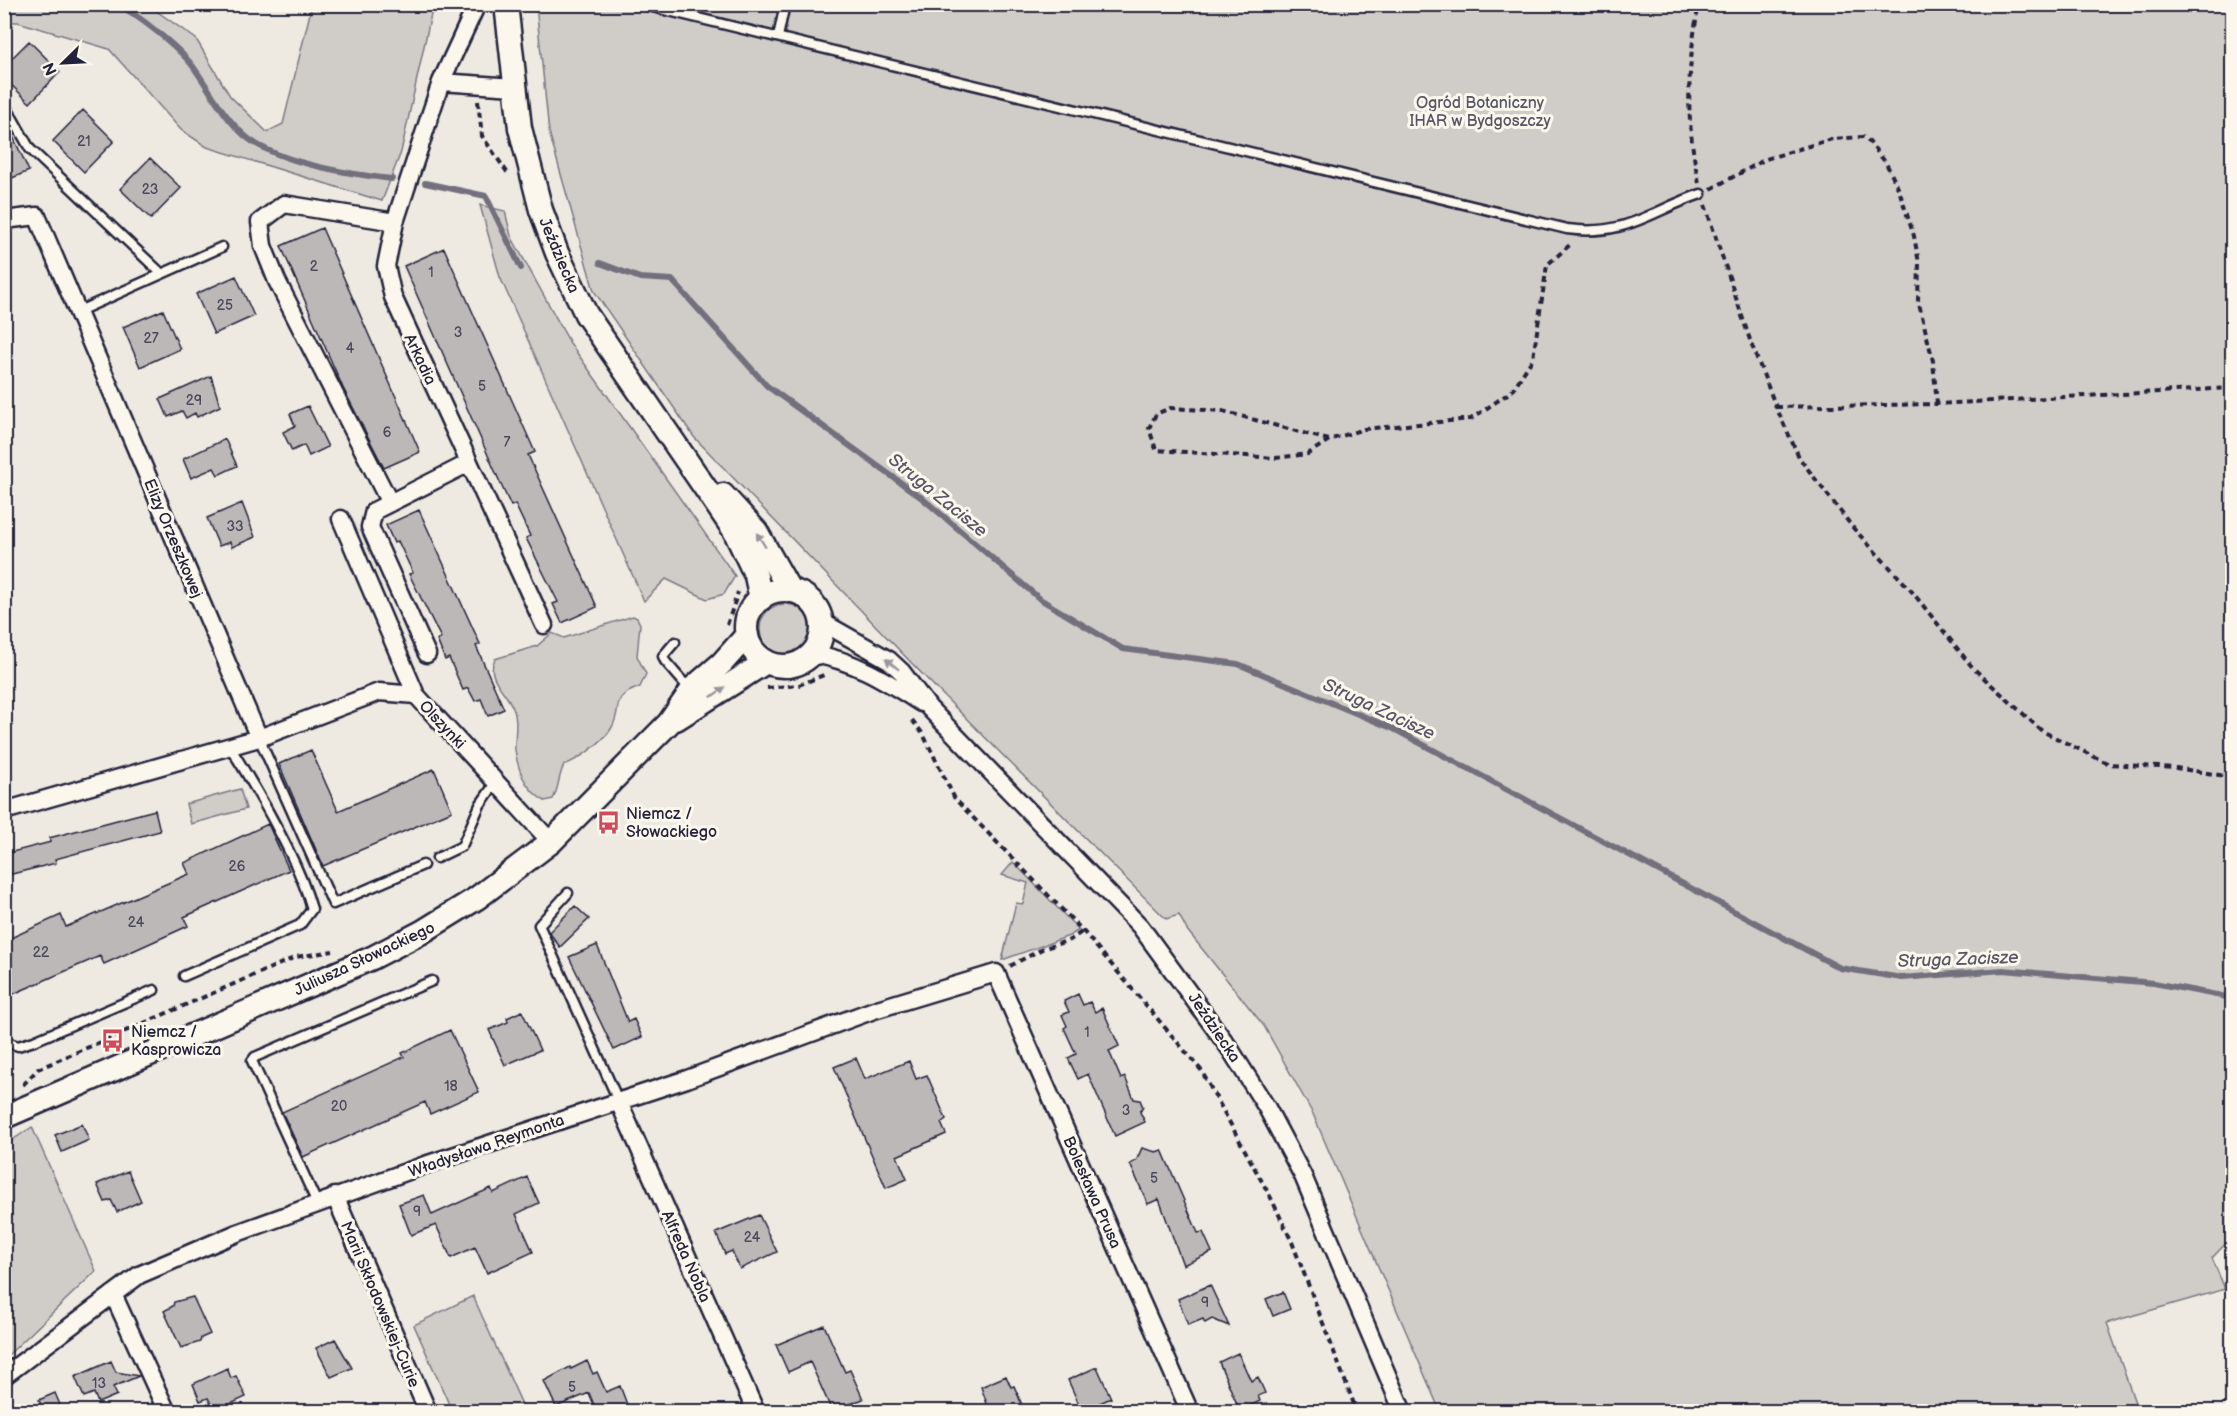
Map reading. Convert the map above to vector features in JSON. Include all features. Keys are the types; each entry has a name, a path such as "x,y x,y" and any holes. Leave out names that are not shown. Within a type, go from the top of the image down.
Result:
{"street":[{"name":"Arkadia","path":"477,4 441,82 395,222 386,266 393,297 544,625"},
{"name":"Jeździecka","path":"506,4 520,128 541,210 581,304 696,472 748,555 760,587 761,598"},
{"path":"441,82 514,87"},
{"path":"390,503 277,281 263,246 260,222 284,204 395,222"},
{"name":"Elizy Orzeszkowej","path":"4,220 37,216 260,738"},
{"path":"427,654 370,528 375,511 469,463"},
{"name":"Jeździecka","path":"696,472 731,501 756,531 790,591"},
{"name":"Olszynki","path":"341,519 416,695 551,842"},
{"path":"776,591 790,591 809,599 818,610 822,622 822,636 813,654 791,666 779,666 766,662 751,646 747,635 747,622 751,610 761,598 776,591"},
{"name":"Jeździecka","path":"822,622 889,660 902,672 929,708 1140,926 1230,1049 1267,1108 1304,1176 1403,1412"},
{"name":"Juliusza Słowackiego","path":"6,1116 372,958 412,938 477,898 551,842 669,723 691,691 747,635"},
{"name":"Jeździecka","path":"813,654 836,657 857,665 929,708"},
{"name":"Juliusza Słowackiego","path":"669,723 766,662"},
{"path":"4,812 260,738 379,692 416,695"},
{"name":"Władysława Reymonta","path":"4,1376 139,1275 237,1233 335,1196 687,1078 874,1010 996,973"},
{"name":"Bolesława Prusa","path":"996,973 1190,1412"},
{"name":"Alfreda Nobla","path":"618,1100 756,1412"},
{"name":"Marii Skłodowskiej-Curie","path":"335,1196 428,1412"},
{"path":"113,1294 167,1412"}],"lane":[{"path":"640,4 1556,227 1591,232 1620,228 1701,194"},
{"path":"778,37 785,4"},
{"path":"4,103 30,148 162,274"},
{"path":"79,311 222,247"},
{"path":"675,642 663,656 691,691"},
{"path":"260,738 333,904 423,865"},
{"path":"184,976 300,925 312,909 290,856 250,779 230,747"},
{"path":"437,858 462,846 480,805 496,781"},
{"path":"568,893 539,925 618,1100"},
{"path":"317,1203 252,1061 255,1057 432,981"},
{"path":"4,1036 7,1042 18,1046 154,990"}],"path":[{"path":"1699,4 1690,55 1688,99 1701,194 1776,407 1800,459 1854,529 1909,588 1973,668 2042,731 2109,764 2176,768 2232,777"},
{"path":"1701,194 1766,159 1832,139 1863,137 1867,139 1886,163 1899,190 1914,236 1919,263 1918,300 1933,361 1937,404"},
{"path":"1329,440 1222,411 1170,408 1155,414 1149,428 1156,450 1276,458 1308,454 1329,440 1364,429 1471,419 1512,391 1533,358 1547,265 1563,248 1591,232"},
{"path":"1776,407 1937,404 2232,388"},
{"path":"725,629 739,585"},
{"path":"734,680 742,690 799,685 830,673"},
{"path":"909,717 923,734 955,799 1083,931 1206,1079 1292,1242 1357,1412"},
{"path":"996,973 1042,949 1070,940 1083,931"}],"green space":[{"path":"4,5 148,5 196,39 230,96 267,132 283,124 312,5 433,5 401,152 382,201 207,147 181,130 109,49 18,22 5,22"},
{"name":"Ogród Botaniczny IHAR w Bydgoszczy","path":"536,5 2232,5 2232,1237 2212,1258 2225,1289 2107,1323 2138,1411 1440,1411 1313,1114 1264,1026 1187,930 1179,915 1166,919 928,680 694,437 594,291 549,132"},
{"path":"480,205 505,211 511,236 570,343 735,576 724,594 707,599 666,579 644,601 500,277"},
{"path":"785,604 799,608 806,615 810,629 806,643 799,650 785,654 771,650 764,643 760,629 764,615 771,608"},
{"path":"633,616 640,624 637,656 646,674 640,687 620,699 615,721 602,740 583,755 564,765 553,799 545,801 528,786 518,765 515,750 515,713 494,678 495,659 537,646 552,633 564,638"},
{"path":"240,789 246,809 191,824 186,804"},
{"path":"1013,862 1079,930 1069,936 1002,960 1016,903 1023,904 1028,883 1002,875"},
{"path":"32,1127 96,1271 5,1358 5,1145"},
{"path":"473,1296 525,1411 452,1411 414,1325"}],"building":[{"path":"29,41 60,72 30,103 4,78 4,66"},
{"path":"83,110 114,141 84,172 53,141"},
{"path":"4,117 29,171 12,178 4,161"},
{"path":"150,158 181,188 151,219 120,189"},
{"path":"322,228 420,452 384,468 343,388 281,246"},
{"path":"444,248 535,452 528,455 597,607 562,623 553,604 558,602 526,538 530,536 515,504 511,506 503,489 404,266"},
{"path":"236,276 254,316 214,334 196,294"},
{"path":"163,310 180,349 140,367 123,327"},
{"path":"211,376 220,406 197,417 195,413 186,418 182,411 168,417 160,399"},
{"path":"308,406 328,447 309,456 304,445 292,451 283,432 295,426 290,414"},
{"path":"225,439 237,466 218,475 214,468 191,478 183,459"},
{"path":"242,503 255,537 232,547 230,542 219,546 207,518"},
{"path":"419,510 480,644 476,646 504,709 488,716 481,699 475,701 468,688 463,690 449,658 445,660 437,640 441,638 409,574 413,573 398,541 394,543 386,525"},
{"path":"311,750 338,811 434,769 452,811 323,866 279,764"},
{"path":"155,810 160,831 55,859 56,863 4,876 4,854 51,842 49,838"},
{"path":"268,824 289,870 184,917 188,926 104,964 100,956 4,998 4,941 61,915 66,927 189,874 184,863"},
{"path":"575,906 589,919 560,947 549,932"},
{"path":"597,945 628,1022 634,1019 642,1037 614,1050 569,957"},
{"path":"1078,994 1083,1005 1090,1002 1095,1012 1102,1008 1119,1046 1109,1051 1121,1079 1125,1077 1134,1099 1140,1100 1143,1107 1140,1112 1145,1122 1115,1136 1088,1074 1078,1079 1068,1058 1076,1054 1064,1028 1067,1026 1062,1015 1069,1012 1064,1001"},
{"path":"522,1011 540,1050 505,1065 489,1030 508,1022 507,1018"},
{"path":"450,1030 479,1092 430,1114 425,1102 303,1157 282,1112 404,1057 402,1053"},
{"path":"856,1058 865,1079 909,1061 916,1079 927,1075 946,1119 941,1123 946,1134 897,1156 907,1179 886,1188 834,1067"},
{"path":"82,1124 89,1140 62,1152 55,1135"},
{"path":"1142,1148 1156,1152 1162,1150 1198,1233 1203,1232 1212,1252 1183,1265 1159,1199 1148,1204 1130,1164 1136,1161"},
{"path":"128,1171 141,1201 117,1212 111,1200 105,1202 97,1184"},
{"path":"527,1177 539,1203 516,1214 533,1252 487,1273 475,1247 451,1258 436,1225 411,1235 399,1204 424,1195 432,1215 491,1188 493,1193"},
{"path":"759,1215 777,1252 740,1269 732,1251 725,1254 716,1233"},
{"path":"1210,1285 1229,1326 1212,1319 1205,1323 1203,1319 1188,1325 1178,1299"},
{"path":"1283,1292 1290,1309 1273,1316 1266,1299"},
{"path":"193,1297 210,1334 201,1338 200,1342 181,1348 164,1311 173,1306 174,1302"},
{"path":"824,1325 845,1372 850,1370 863,1399 832,1411 810,1362 788,1372 776,1345"},
{"path":"335,1339 352,1368 331,1377 316,1348"},
{"path":"1238,1353 1251,1381 1258,1377 1265,1393 1258,1396 1260,1401 1240,1411 1219,1362"},
{"path":"111,1361 116,1372 139,1376 113,1387 117,1395 98,1403 94,1393 84,1397 75,1377"},
{"path":"587,1361 593,1374 597,1372 606,1392 620,1386 628,1407 617,1412 597,1412 589,1393 556,1407 544,1381"},
{"path":"1097,1367 1111,1398 1082,1411 1068,1380"},
{"path":"227,1368 231,1378 236,1376 246,1397 215,1411 208,1398 200,1401 193,1384"},
{"path":"1006,1376 1011,1387 1014,1386 1025,1412 990,1412 981,1387"},
{"path":"55,1393 63,1412 44,1412 39,1400"}],"waterway":[{"name":"Struga Zacisze","path":"117,4 177,49 192,65 229,119 244,135 258,145 274,153 314,166 392,179"},
{"name":"Struga Zacisze","path":"425,183 486,196 521,268"},
{"name":"Struga Zacisze","path":"600,263 640,278 672,280 767,386 922,498 1040,599 1123,649 1238,664 1394,729 1840,968 1902,978 2003,970 2154,983 2232,998"}],"place":[{"name":"Niemcz / Słowackiego","path":"608,822"},
{"name":"Niemcz / Kasprowicza","path":"113,1040"}]}
